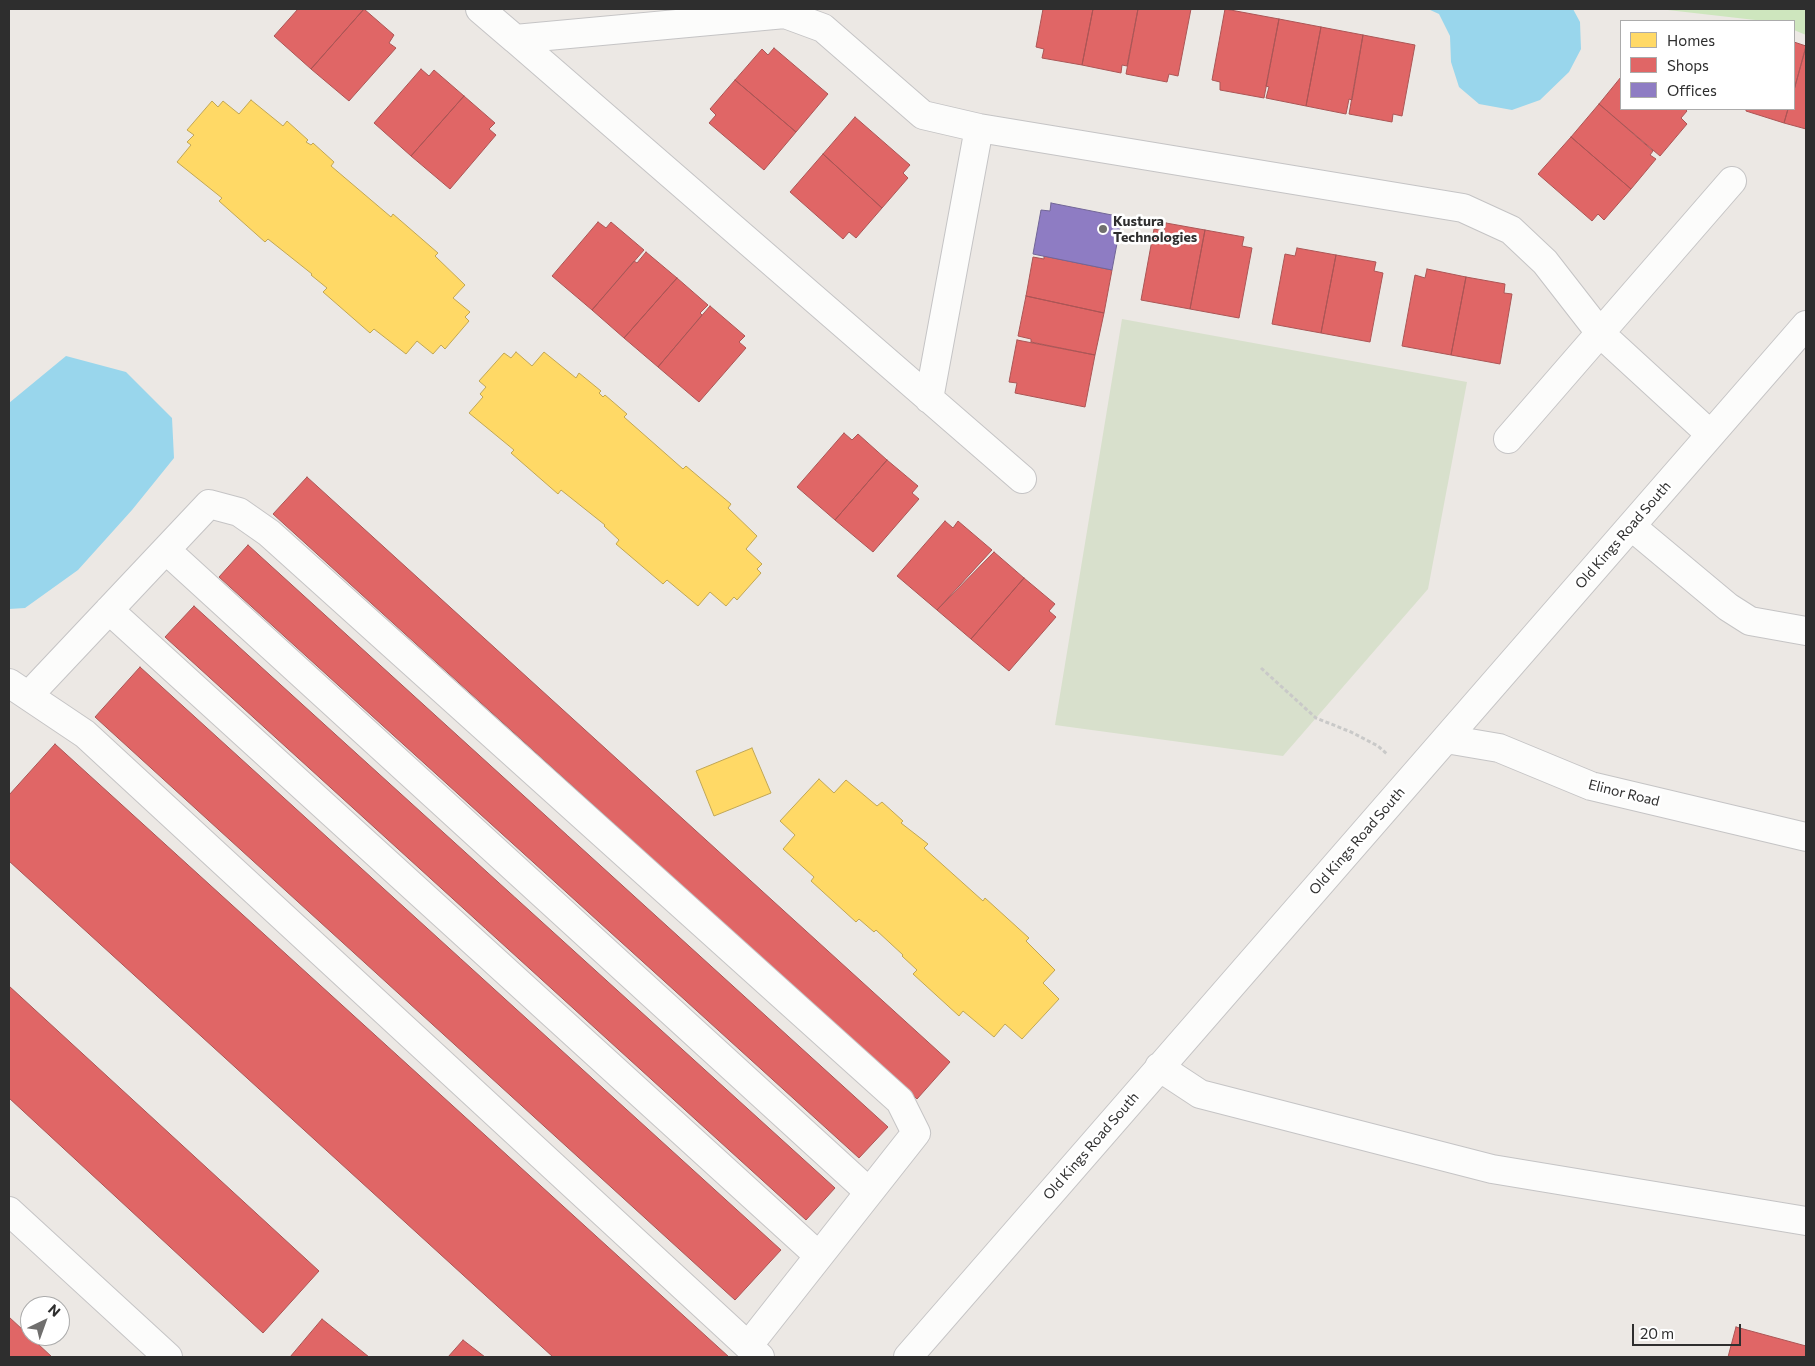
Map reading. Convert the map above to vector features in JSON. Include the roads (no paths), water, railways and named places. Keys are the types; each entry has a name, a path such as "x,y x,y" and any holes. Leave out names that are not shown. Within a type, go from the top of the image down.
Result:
{"street":[{"path":"480,9 1022,479"},
{"path":"515,39 785,14 822,28 923,115 979,128 1463,208 1511,230 1545,262 1601,334 1710,434"},
{"path":"929,399 979,128"},
{"path":"1508,439 1732,181"},
{"name":"Old Kings Road South","path":"908,1357 1806,325"},
{"path":"209,504 239,512 268,533 900,1101 916,1132 819,1256 754,1352 85,734 19,689 109,610 166,550 209,504"},
{"path":"1631,526 1721,601 1750,621 1806,631"},
{"path":"166,550 869,1192"},
{"path":"109,610 819,1256"},
{"name":"Elinor Road","path":"1446,739 1500,748 1591,786 1806,837"},
{"path":"1159,1067 1200,1094 1492,1169 1806,1221"},
{"path":"9,1211 168,1357"}],"water":[{"path":"1428,9 1573,9 1580,22 1581,49 1569,72 1540,100 1512,110 1479,104 1459,87 1451,62 1450,36 1439,14"},
{"path":"66,356 126,372 172,418 174,458 132,510 78,570 25,608 9,609 9,403"}],"place":[{"name":"Kustura Technologies","path":"1103,229"}]}
